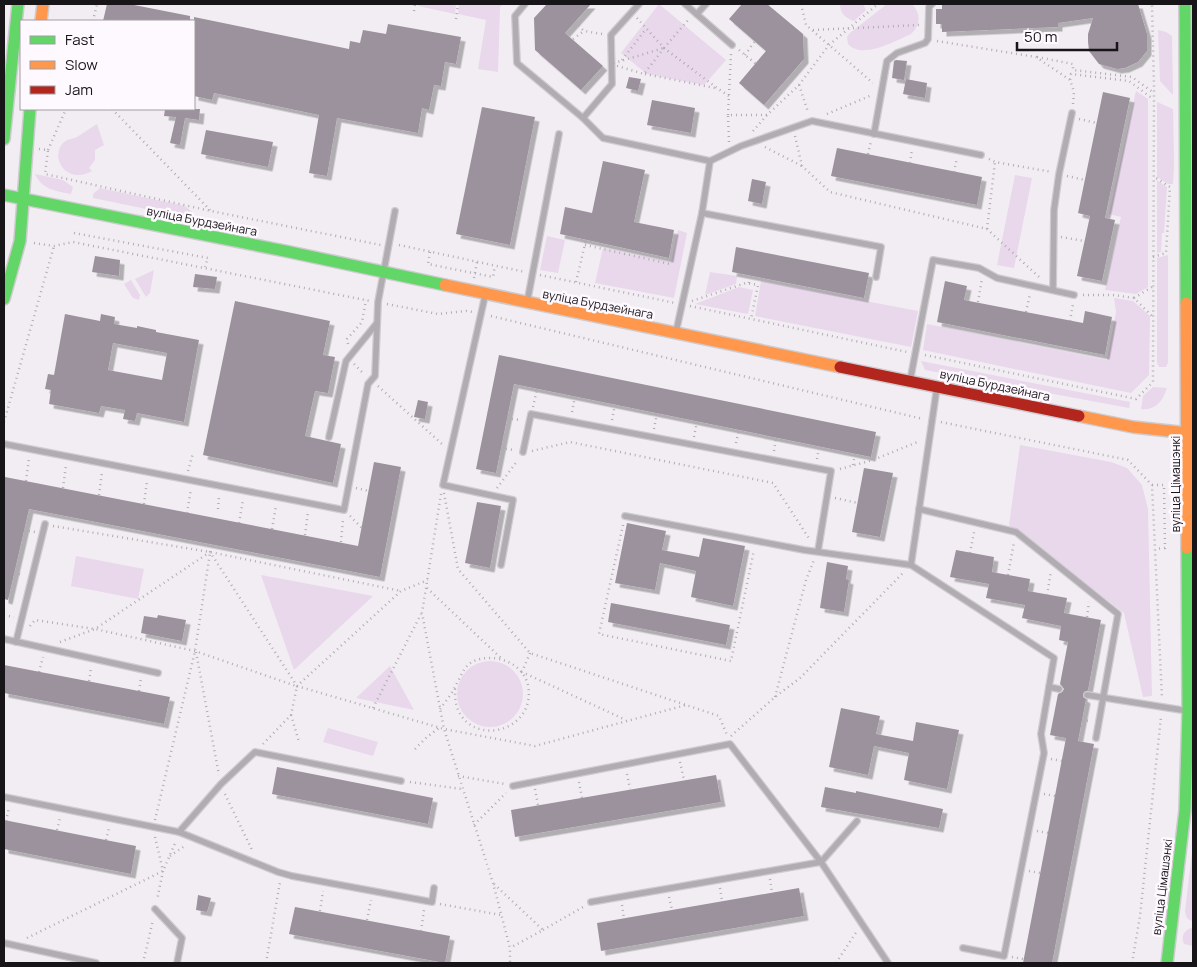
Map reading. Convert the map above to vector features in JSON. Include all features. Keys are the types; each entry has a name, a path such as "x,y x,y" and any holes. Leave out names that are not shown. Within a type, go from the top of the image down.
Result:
{"main road":[{"path":"4,138 18,4"},
{"path":"40,20 42,4"},
{"name":"вуліца Цімашэнкі","path":"1167,963 1185,810 1191,712 1185,4"},
{"path":"4,299 20,241 30,110"},
{"name":"вуліца Бурдзейнага","path":"4,195 1133,427 1188,433"}],"lane":[{"path":"525,4 515,16 517,63 583,118 603,138 710,161 741,146 812,121 980,155"},
{"path":"583,118 612,84 611,35 639,4"},
{"path":"685,4 732,45"},
{"path":"696,13 706,4"},
{"path":"874,134 888,61 897,53 925,43 928,39 929,7 932,4"},
{"path":"1053,290 1054,210 1059,174 1072,116"},
{"path":"528,304 559,134"},
{"path":"676,334 702,213 710,161"},
{"path":"4,444 344,510 368,384 375,376 378,302 395,211"},
{"path":"702,213 882,247 876,277"},
{"path":"910,381 933,260 980,268 997,278 1074,295"},
{"path":"485,294 443,485 514,500 501,566"},
{"path":"329,437 346,361 376,323"},
{"path":"911,565 937,387"},
{"path":"523,452 531,414 831,471 818,551"},
{"path":"1188,433 1193,446"},
{"path":"919,509 1016,532 1118,614 1096,738"},
{"path":"625,516 756,541 911,565 1054,658 1041,734 1044,753 1004,956 963,948"},
{"path":"16,642 45,524"},
{"path":"4,639 158,673"},
{"path":"1049,687 1059,690"},
{"path":"1087,695 1191,712"},
{"path":"513,786 730,744 821,862 888,963"},
{"path":"179,832 221,784 255,752 401,781"},
{"path":"4,797 179,832 278,872 325,882 429,902 434,888"},
{"path":"591,902 821,862 857,821"},
{"path":"155,909 182,938 177,963"},
{"path":"4,943 96,963"}],"path":[{"path":"93,20 97,4"},
{"path":"414,11 415,4"},
{"path":"456,19 458,4"},
{"path":"799,85 812,121 882,91 806,25 801,4"},
{"path":"741,146 767,115 799,85 829,45 878,4"},
{"path":"66,110 48,150 45,174 211,211 534,273 1136,399 1153,382 1154,93 1152,4"},
{"path":"632,12 664,48 729,96"},
{"path":"644,74 664,48 696,13"},
{"path":"575,22 584,31 611,35"},
{"path":"813,30 928,24"},
{"path":"621,61 647,29"},
{"path":"573,39 584,31"},
{"path":"928,39 1074,64 1073,70 1132,77 1154,93"},
{"path":"745,54 755,41"},
{"path":"732,45 756,64"},
{"path":"730,151 728,114 732,45"},
{"path":"611,64 664,48"},
{"path":"1036,57 1070,80"},
{"path":"611,64 644,74 717,88"},
{"path":"1097,122 1072,116 1074,92 1070,80 1071,74 1129,81 1153,99"},
{"path":"113,110 211,211"},
{"path":"728,114 767,115"},
{"path":"793,127 802,166"},
{"path":"868,154 874,134"},
{"path":"755,141 802,166 830,192 988,228 1053,290"},
{"path":"910,163 914,142"},
{"path":"34,148 48,150"},
{"path":"954,172 958,151"},
{"path":"988,228 995,162 1085,180"},
{"path":"1153,176 1170,187 1166,253 1153,257"},
{"path":"74,232 208,258 205,268"},
{"path":"1054,235 1084,241"},
{"path":"576,282 586,240"},
{"path":"20,241 54,246 72,242 438,314 466,311"},
{"path":"585,245 670,264"},
{"path":"4,422 54,246"},
{"path":"430,252 428,264 493,277 495,266"},
{"path":"474,278 477,262"},
{"path":"978,302 984,271"},
{"path":"749,284 750,276"},
{"path":"683,305 746,283 758,285 751,319"},
{"path":"1026,312 1031,286"},
{"path":"1134,298 1153,286"},
{"path":"1070,321 1074,295 1113,295 1134,298 1153,317"},
{"path":"366,300 362,322 347,339 354,365 450,451"},
{"path":"531,414 536,389"},
{"path":"570,422 576,396"},
{"path":"610,429 615,404"},
{"path":"653,437 657,413"},
{"path":"507,418 530,422"},
{"path":"693,445 698,421"},
{"path":"735,453 739,430"},
{"path":"772,460 776,437"},
{"path":"831,471 873,460 929,438"},
{"path":"501,448 523,452 570,442 773,483 818,551 806,580 775,697"},
{"path":"815,468 819,446"},
{"path":"26,482 31,449"},
{"path":"492,495 523,452"},
{"path":"187,512 193,453"},
{"path":"853,465 855,453"},
{"path":"63,488 68,456"},
{"path":"99,496 104,463"},
{"path":"144,504 149,472"},
{"path":"373,708 422,613 443,485"},
{"path":"443,485 458,569 530,653 719,716 728,738 800,678 911,565"},
{"path":"1152,485 1164,485 1165,548 1155,548"},
{"path":"218,509 221,486"},
{"path":"239,523 245,490"},
{"path":"272,529 278,496"},
{"path":"827,497 858,503"},
{"path":"305,535 310,503"},
{"path":"344,510 362,528"},
{"path":"341,542 344,510"},
{"path":"625,516 600,634 730,661 756,541"},
{"path":"970,553 975,523"},
{"path":"45,524 210,552 401,591"},
{"path":"1008,575 1016,532"},
{"path":"39,672 45,648 95,629 210,552"},
{"path":"163,871 153,828 195,651 210,552"},
{"path":"210,552 298,686"},
{"path":"1047,594 1053,562"},
{"path":"299,742 291,715 298,686 401,591 428,580"},
{"path":"427,588 503,660"},
{"path":"1087,617 1091,592"},
{"path":"422,613 444,729 492,883 510,948 510,963"},
{"path":"16,642 35,620 95,629 195,651 298,686 439,728 535,746 686,705"},
{"path":"195,651 221,784 260,865"},
{"path":"485,737 493,731 508,727 520,718 528,700 528,684 522,672 530,653"},
{"path":"440,710 455,688 465,668 477,660 495,657 513,664 522,672 627,721"},
{"path":"89,681 93,659"},
{"path":"455,688 456,705 467,722 472,726 493,731"},
{"path":"255,752 291,715"},
{"path":"415,749 427,736 439,728"},
{"path":"679,754 684,780"},
{"path":"626,764 630,789"},
{"path":"578,773 582,798"},
{"path":"458,776 513,786"},
{"path":"401,781 462,789"},
{"path":"534,782 538,805"},
{"path":"474,825 513,786"},
{"path":"6,821 11,798"},
{"path":"57,830 62,809"},
{"path":"106,840 111,819"},
{"path":"143,963 163,871 179,832"},
{"path":"169,857 195,838"},
{"path":"12,945 163,871"},
{"path":"768,871 772,893"},
{"path":"266,963 281,878"},
{"path":"718,880 722,901"},
{"path":"320,911 325,882"},
{"path":"492,883 543,930"},
{"path":"668,889 672,910"},
{"path":"367,920 373,891"},
{"path":"620,897 624,918"},
{"path":"421,931 429,902 501,915"},
{"path":"510,948 591,902"},
{"path":"836,963 862,924"}],"shaded area":[{"path":"419,4 456,4 455,14 418,6"},
{"path":"459,4 503,4 500,7 498,72 478,69 486,20 458,14"},
{"path":"659,4 726,60 704,85 647,74 621,53"},
{"path":"840,4 863,4 866,10 854,21 844,15"},
{"path":"887,4 912,4 917,11 919,19 917,27 911,34 870,50 854,48 848,44 847,37 850,33"},
{"path":"1158,30 1172,36 1173,95 1160,81"},
{"path":"1136,91 1148,99 1148,287 1136,294 1105,290 1121,217 1109,214"},
{"path":"1157,102 1173,109 1173,184 1168,184 1157,177"},
{"path":"97,124 104,145 95,150 95,160 89,168 92,171 75,175 69,173 60,163 59,149 63,143 77,137"},
{"path":"35,174 63,180 73,187 71,194 46,187"},
{"path":"1015,175 1032,178 1014,268 997,265"},
{"path":"1157,180 1167,187 1164,233 1162,233 1161,252 1157,253"},
{"path":"100,188 185,206 192,212 190,218 93,198 93,194"},
{"path":"678,230 687,233 674,298 595,283 603,248 671,262"},
{"path":"547,236 565,240 558,273 540,270"},
{"path":"1168,255 1168,363 1166,367 1159,367 1157,362 1157,258"},
{"path":"154,270 150,293 146,297 135,279"},
{"path":"710,272 737,276 736,284 705,295"},
{"path":"131,280 140,295 139,300 133,298 124,284"},
{"path":"761,281 918,311 911,347 755,316"},
{"path":"739,287 753,290 748,314 695,304"},
{"path":"1114,298 1133,301 1150,316 1149,375 1131,393 923,350 927,324 1107,360 1116,312"},
{"path":"921,361 1130,402 1129,408 925,370"},
{"path":"1153,387 1167,388 1158,404 1154,407 1141,409 1143,396"},
{"path":"1020,445 1111,462 1127,468 1142,485 1148,509 1152,696 1143,697 1124,613 1009,525"},
{"path":"76,556 144,569 138,599 71,586"},
{"path":"261,575 373,596 294,670"},
{"path":"490,661 502,664 513,671 520,682 523,694 520,706 513,717 502,724 490,727 478,724 467,717 460,706 457,694 460,682 467,671 478,664"},
{"path":"390,666 414,710 356,698"},
{"path":"328,728 378,742 373,756 323,742"},
{"path":"1193,844 1193,921 1187,918 1185,911"},
{"path":"1193,928 1193,946 1184,944 1183,939 1183,934"}],"building":[{"path":"107,4 129,4 190,16 190,20 103,20"},
{"path":"547,4 591,4 565,33 603,66 581,90 535,50 534,18"},
{"path":"742,4 767,4 803,34 804,59 764,105 739,83 766,51 729,19"},
{"path":"942,4 1138,4 1147,34 1147,51 1138,62 1125,68 1117,69 1099,64 1089,51 1088,34 1093,18 1058,23 1058,27 942,32 942,24 936,24 936,9 942,9"},
{"path":"194,17 349,49 350,41 360,43 363,30 386,34 388,24 461,37 456,64 445,62 441,86 434,85 429,110 422,108 418,133 337,118 327,176 309,173 319,115 214,93 212,100 195,96"},
{"path":"894,61 907,61 904,80 892,78"},
{"path":"629,77 641,79 638,91 626,88"},
{"path":"906,79 927,83 925,98 903,94"},
{"path":"1103,92 1130,98 1105,218 1115,220 1102,281 1077,276 1090,216 1078,213"},
{"path":"652,100 695,108 691,133 647,125"},
{"path":"482,107 535,117 510,245 456,234"},
{"path":"200,109 199,120 185,118 180,145 170,143 176,117 164,116 165,110"},
{"path":"206,130 273,142 268,167 201,154"},
{"path":"837,148 982,177 977,205 831,176"},
{"path":"603,161 645,170 634,222 674,230 669,258 560,234 565,207 592,213"},
{"path":"752,179 766,182 762,204 748,201"},
{"path":"736,247 869,273 864,298 732,272"},
{"path":"95,256 120,260 119,276 92,272"},
{"path":"195,274 217,277 215,289 193,287"},
{"path":"945,281 967,286 964,300 1083,323 1085,311 1112,317 1105,355 937,322"},
{"path":"235,301 330,321 323,355 335,357 328,393 315,391 305,436 341,444 333,483 203,455"},
{"path":"65,314 100,321 101,314 115,317 114,324 137,328 137,326 156,330 156,332 199,340 184,422 137,413 135,421 123,419 125,410 101,406 99,413 49,404 51,390 45,389 48,374 54,375","holes":["113,343 167,353 162,380 108,370"]},
{"path":"499,355 876,432 871,457 514,384 496,473 476,469"},
{"path":"418,400 428,402 425,419 414,417"},
{"path":"374,462 401,467 380,577 29,509 8,600 4,599 5,477 358,546"},
{"path":"864,468 893,473 880,537 852,532"},
{"path":"477,502 501,506 490,568 465,563"},
{"path":"627,523 666,531 662,550 699,557 703,538 745,546 733,606 691,597 696,571 660,563 655,590 615,583"},
{"path":"956,550 994,557 992,572 1030,579 1028,591 1067,598 1064,613 1101,620 1088,690 1083,694 1083,697 1086,699 1078,741 1094,744 1052,963 1023,963 1066,738 1050,735 1058,694 1064,689 1060,684 1068,642 1059,640 1061,626 1022,618 1025,605 986,598 989,584 950,577"},
{"path":"827,562 848,566 846,579 849,580 844,612 820,608"},
{"path":"611,603 730,625 726,645 608,622"},
{"path":"158,615 186,620 182,641 141,633 144,616 157,618"},
{"path":"4,665 170,697 164,724 4,693"},
{"path":"841,708 880,716 876,734 913,741 916,722 959,730 947,789 904,780 909,753 874,746 868,775 829,767"},
{"path":"277,767 433,798 428,824 272,794"},
{"path":"716,775 721,802 515,837 511,810"},
{"path":"825,787 856,793 856,791 943,809 939,828 821,807"},
{"path":"4,820 136,846 131,874 4,849"},
{"path":"799,888 804,916 601,951 597,923"},
{"path":"198,895 211,898 207,912 196,910"},
{"path":"295,907 450,936 445,963 289,934"}],"traffic: fast":[{"path":"4,139 18,4"},
{"path":"1185,4 1186,303"},
{"path":"4,299 20,241 30,110"},
{"path":"4,195 445,285"},
{"path":"1167,963 1185,810 1188,711 1187,548"}],"traffic: slow":[{"path":"41,20 43,4"},
{"path":"445,285 840,367"},
{"path":"1186,303 1187,548"},
{"path":"1079,416 1133,427 1188,433"}],"traffic: jam":[{"path":"840,367 1079,416"}]}
